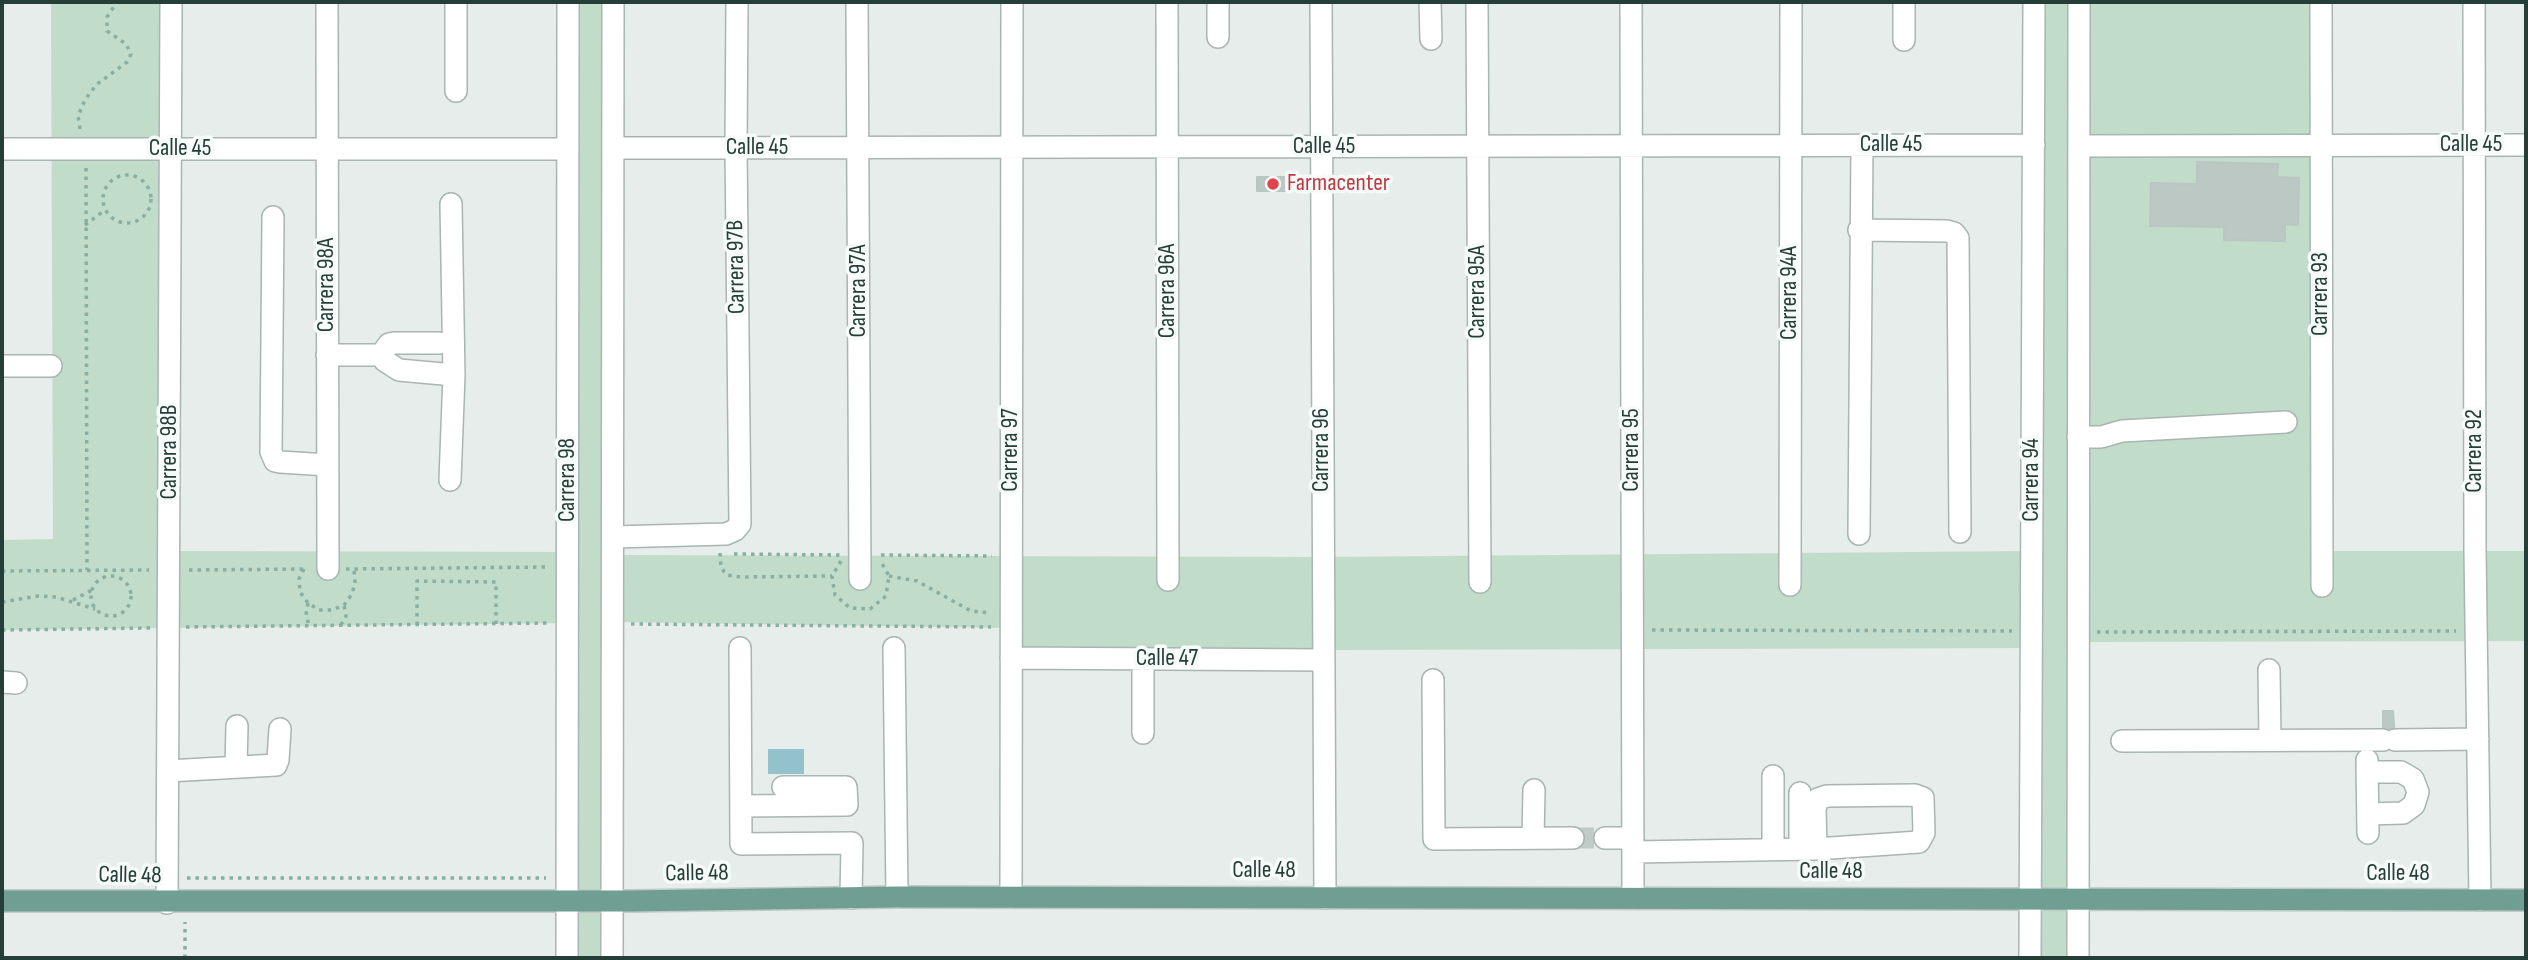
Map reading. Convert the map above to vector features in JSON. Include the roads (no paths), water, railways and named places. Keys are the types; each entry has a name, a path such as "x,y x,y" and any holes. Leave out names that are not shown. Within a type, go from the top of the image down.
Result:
{"main road":[{"name":"Calle 48","path":"2,901 167,903 1011,897 2526,901"}],"street":[{"name":"Carrera 98B","path":"167,903 171,2"},
{"name":"Carrera 98A","path":"327,2 328,569"},
{"path":"456,2 456,91"},
{"name":"Carrera 98","path":"567,958 568,2"},
{"name":"Carrera 98","path":"612,958 613,2"},
{"name":"Carrera 97B","path":"613,537 726,534 740,524 737,2"},
{"name":"Carrera 97A","path":"857,2 860,579"},
{"name":"Carrera 97","path":"1011,897 1012,2"},
{"name":"Carrera 96A","path":"1167,2 1168,580"},
{"path":"1218,2 1218,37"},
{"name":"Carrera 96","path":"1321,2 1325,898"},
{"path":"1430,2 1431,38"},
{"name":"Carrera 95A","path":"1477,2 1480,582"},
{"name":"Carrera 95","path":"1632,2 1633,898"},
{"name":"Carrera 94A","path":"1790,585 1791,2"},
{"path":"1904,2 1904,40"},
{"name":"Carrera 94","path":"2030,958 2034,2"},
{"name":"Carrera 94","path":"2078,958 2079,2"},
{"name":"Carrera 93","path":"2321,2 2322,586"},
{"name":"Carrera 92","path":"2474,2 2476,631 2480,900"},
{"path":"1858,534 1861,145"},
{"name":"Calle 45","path":"613,148 2034,145"},
{"name":"Calle 45","path":"2079,146 2526,145"},
{"name":"Calle 45","path":"2,149 568,149"},
{"path":"450,480 454,376 451,204"},
{"path":"273,217 271,452 275,461 328,465"},
{"path":"1859,230 1947,231 1958,238 1960,532"},
{"path":"382,355 389,344 439,343"},
{"path":"327,355 382,355"},
{"path":"382,355 391,366 399,370 454,376"},
{"path":"2,366 51,366"},
{"path":"2078,438 2101,438 2122,431 2286,422"},
{"path":"740,648 741,844 852,843 851,898"},
{"path":"894,648 897,897"},
{"name":"Calle 47","path":"1011,659 1323,660"},
{"path":"1143,659 1143,733"},
{"path":"2269,670 2270,739"},
{"path":"1433,680 1434,839 1573,838"},
{"path":"236,766 237,726"},
{"path":"168,771 276,765 280,729"},
{"path":"2122,741 2478,739"},
{"path":"2367,772 2401,772 2413,779 2418,792 2414,805 2403,813 2368,823 2367,772 2382,740"},
{"path":"1773,776 1773,849"},
{"path":"741,806 847,805 846,787 783,787"},
{"path":"1533,838 1534,790"},
{"path":"1800,793 1808,849"},
{"path":"1605,838 1633,845 1773,849 1808,849 1919,842 1924,833 1923,798 1915,795 1827,796 1818,799 1808,849"}],"water":[{"path":"768,749 804,749 804,774 768,774"}],"tunnel":[{"path":"1573,838 1605,838"}],"place":[{"name":"Farmacenter","path":"1273,184"}]}
